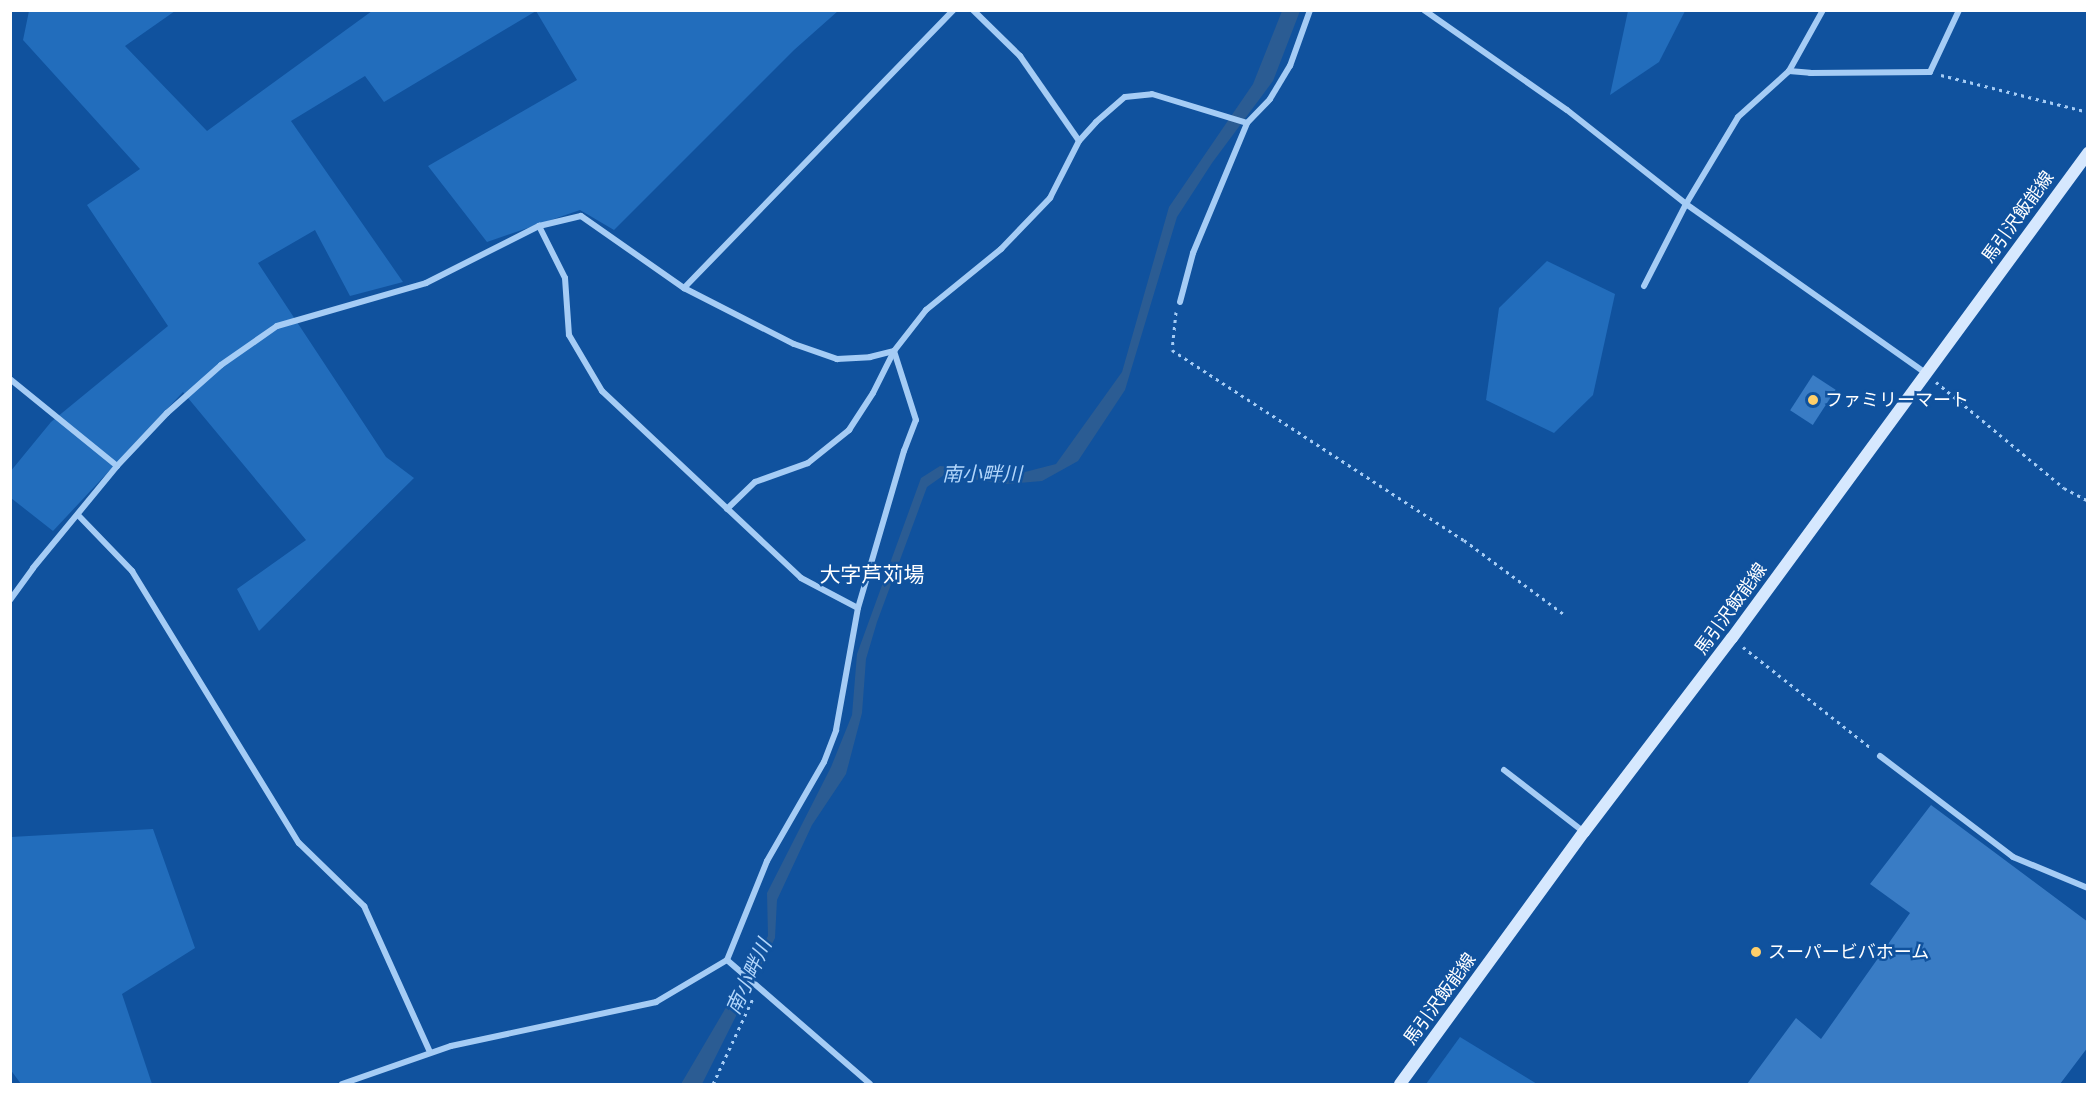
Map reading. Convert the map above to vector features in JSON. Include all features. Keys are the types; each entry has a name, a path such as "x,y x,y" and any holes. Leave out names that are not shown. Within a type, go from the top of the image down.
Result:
{"main road":[{"name":"馬引沢飯能線","path":"1400,1084 1584,832 1732,638 2088,153"}],"street":[{"path":"684,288 953,10"},
{"path":"972,10 1020,56 1079,141"},
{"path":"1180,302 1193,254 1247,123 1270,99 1290,66 1310,10"},
{"path":"1424,10 1567,110 1686,204 1926,373"},
{"path":"1644,286 1686,204 1737,117 1789,71 1823,10"},
{"path":"1789,71 1810,73 1930,72 1959,10"},
{"path":"727,509 755,482 808,463 849,430 873,393 894,351 926,310 1001,249 1050,198 1079,141 1096,122 1125,97 1152,94 1247,123"},
{"path":"10,600 117,466 167,413 221,365 277,326 426,283 539,226 581,216 684,288 794,344 837,359 870,357 894,351"},
{"path":"539,226 565,278 568,335 602,391 801,578 858,608"},
{"path":"342,1084 430,1052 656,1002 727,960 766,861 831,746 836,730 858,608 904,451 916,420 894,351"},
{"path":"10,379 117,466"},
{"path":"78,515 132,571 299,843 364,906 430,1052"},
{"path":"1880,756 2013,857 2088,888"},
{"path":"1504,770 1584,832"},
{"path":"727,960 756,988 870,1084"}],"path":[{"path":"1930,72 2088,112"},
{"path":"1180,302 1175,315 1172,350 1464,540 1565,615"},
{"path":"1926,373 2064,488 2088,501"},
{"path":"1732,638 1880,756"},
{"path":"713,1084 756,988"}],"shaded area":[{"path":"29,11 175,11 125,46 207,131 372,11 536,11 384,102 365,76 291,121 403,282 350,296 315,230 258,263 386,457 414,478 259,631 237,589 306,540 183,392 53,531 11,498 10,472 51,422 168,326 87,205 140,169 23,40"},
{"path":"536,11 838,11 794,50 614,230 580,210 487,242 428,166 577,80"},
{"path":"1628,11 1685,11 1659,62 1610,95"},
{"path":"1547,261 1615,294 1593,395 1554,433 1486,400 1499,308"},
{"path":"153,829 195,948 122,994 152,1084 21,1084 10,1069 11,837"},
{"path":"1460,1037 1537,1084 1426,1084"}],"water":[{"name":"南小畔川","path":"1282,11 1300,11 1273,81 1212,163 1177,217 1125,390 1078,461 1042,481 1006,484 944,475 927,487 877,622 866,659 862,713 846,774 812,825 777,900 775,938 702,1084 681,1084 768,936 767,893 831,767 852,715 857,654 921,478 940,466 1021,473 1056,464 1122,372 1169,207 1253,84"}],"building":[{"name":"ファミリーマート","path":"1813,375 1836,390 1813,425 1790,410"},
{"path":"1931,805 2088,922 2088,1047 2060,1084 1747,1084 1796,1018 1821,1039 1910,913 1870,884"}],"place":[{"name":"ファミリーマート","path":"1813,400"},
{"name":"スーパービバホーム","path":"1756,952"}],"district":[{"name":"大字芦苅場","path":"872,575"}]}
